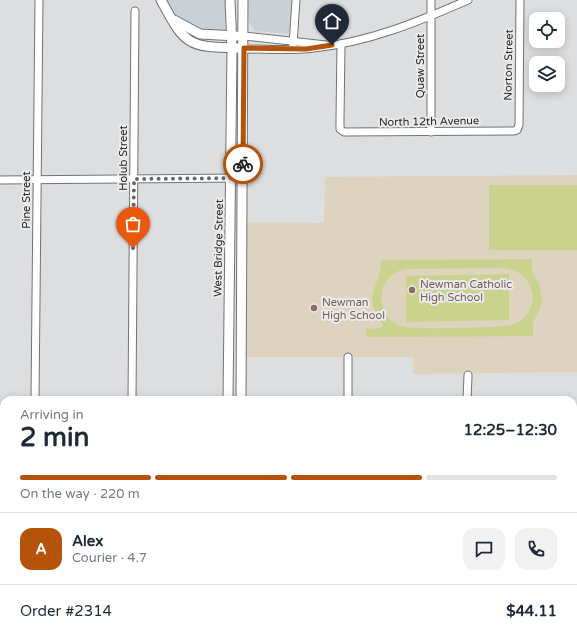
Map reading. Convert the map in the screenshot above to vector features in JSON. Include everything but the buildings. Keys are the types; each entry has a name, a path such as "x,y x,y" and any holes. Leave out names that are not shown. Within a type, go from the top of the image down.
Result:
{"main road":[{"path":"161,0 174,20 180,34 191,42 204,46 244,48"},
{"name":"West Bridge Street","path":"228,396 232,48 230,0"},
{"path":"241,396 244,48 243,0"},
{"path":"174,20 200,34 244,36"}],"street":[{"name":"Pine Street","path":"35,396 39,0"},
{"path":"293,49 296,0"},
{"name":"Quaw Street","path":"431,132 432,0"},
{"path":"244,48 293,49 341,44 380,35 468,0"},
{"name":"Norton Street","path":"517,130 520,0"},
{"name":"Holub Street","path":"132,396 135,11"},
{"path":"244,36 294,40 330,46"},
{"name":"North 12th Avenue","path":"341,44 340,119 341,130 347,133 510,132 517,130"},
{"path":"0,180 243,178"},
{"path":"348,357 348,396"},
{"path":"467,396 468,375"}],"shaded area":[{"path":"161,0 230,0 232,35 212,35 174,20"},
{"path":"248,0 292,0 289,34 255,31 249,22"},
{"name":"Newman Catholic High School","path":"577,175 577,372 413,374 413,357 246,357 247,222 324,223 325,177"}],"green space":[{"path":"489,185 577,185 577,250 489,250"},
{"path":"532,259 532,272 539,283 542,300 539,311 533,322 533,336 366,337 366,329 381,328 383,325 376,314 372,298 380,270 381,260","holes":["503,268 514,271 523,276 529,284 532,293 532,303 529,312 522,319 512,325 455,328 421,328 401,326 392,321 385,313 382,304 384,286 389,278 397,272 407,269"]},
{"path":"509,274 509,320 406,322 406,276"}],"way so far":[{"path":"133,248 134,179 243,178 243,164"}],"place":[{"name":"Newman Catholic High School","path":"412,290"},
{"name":"Newman High School","path":"314,308"}],"route":[{"path":"243,164 244,48 306,49 332,45"}]}
